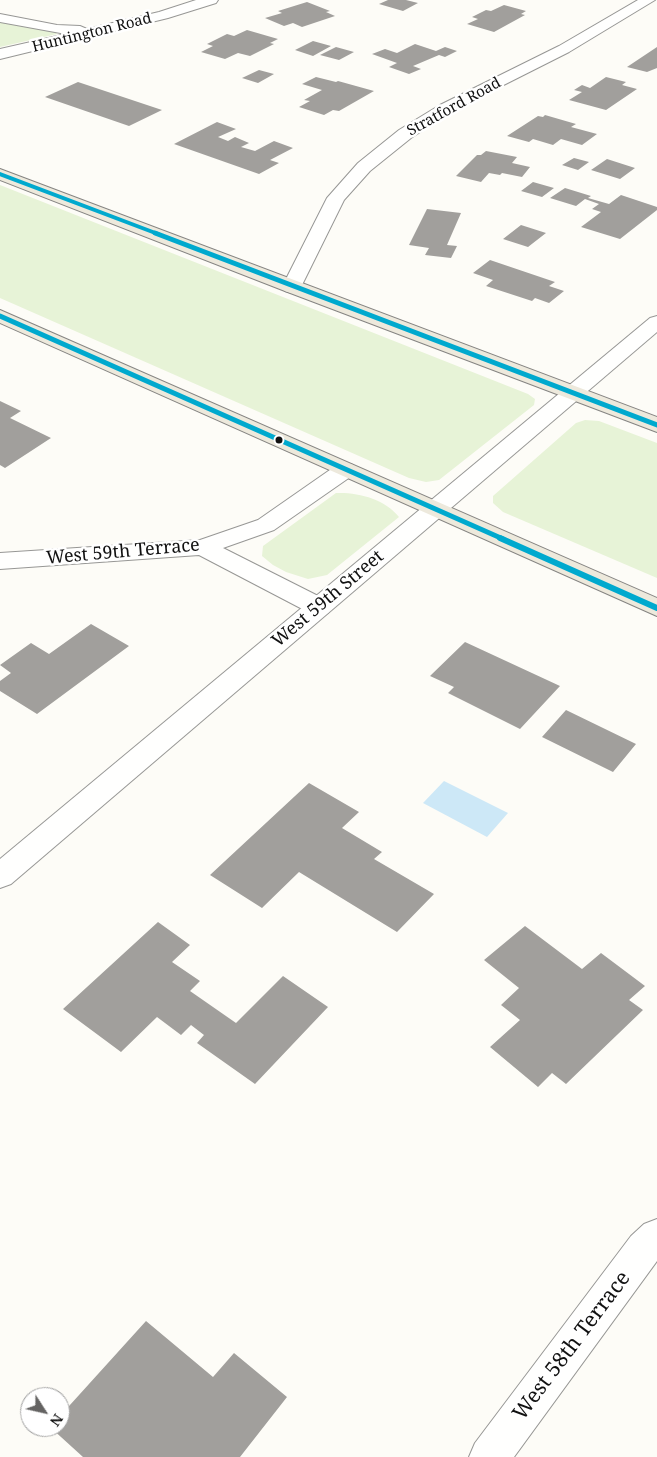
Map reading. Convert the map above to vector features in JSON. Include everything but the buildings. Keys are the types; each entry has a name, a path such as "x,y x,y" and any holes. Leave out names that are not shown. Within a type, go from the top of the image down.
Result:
{"main road":[{"path":"0,174 292,288 657,425"},
{"path":"0,316 657,608"}],"street":[{"name":"Huntington Road","path":"0,54 96,32 211,0"},
{"name":"Stratford Road","path":"292,288 336,198 364,167 405,134 446,108 564,49 648,0"},
{"path":"0,18 57,28 96,32"},
{"name":"West 59th Street","path":"0,876 657,322"},
{"name":"West 59th Terrace","path":"0,562 203,547 266,525 345,470"},
{"path":"203,547 319,606"},
{"name":"West 58th Terrace","path":"488,1457 638,1256 657,1236"}],"green space":[{"path":"0,22 56,32 57,34 0,47"},
{"path":"0,185 528,394 535,399 534,405 439,480 426,482 409,478 0,298"},
{"path":"585,420 599,421 657,443 657,578 503,512 493,503 493,496 576,423"},
{"path":"336,493 362,495 379,501 399,517 327,575 308,579 286,572 262,556 263,546"}],"water":[{"path":"444,781 508,813 487,837 423,803"}],"transit line":[{"path":"0,174 657,425"},
{"path":"0,316 657,608"}]}
